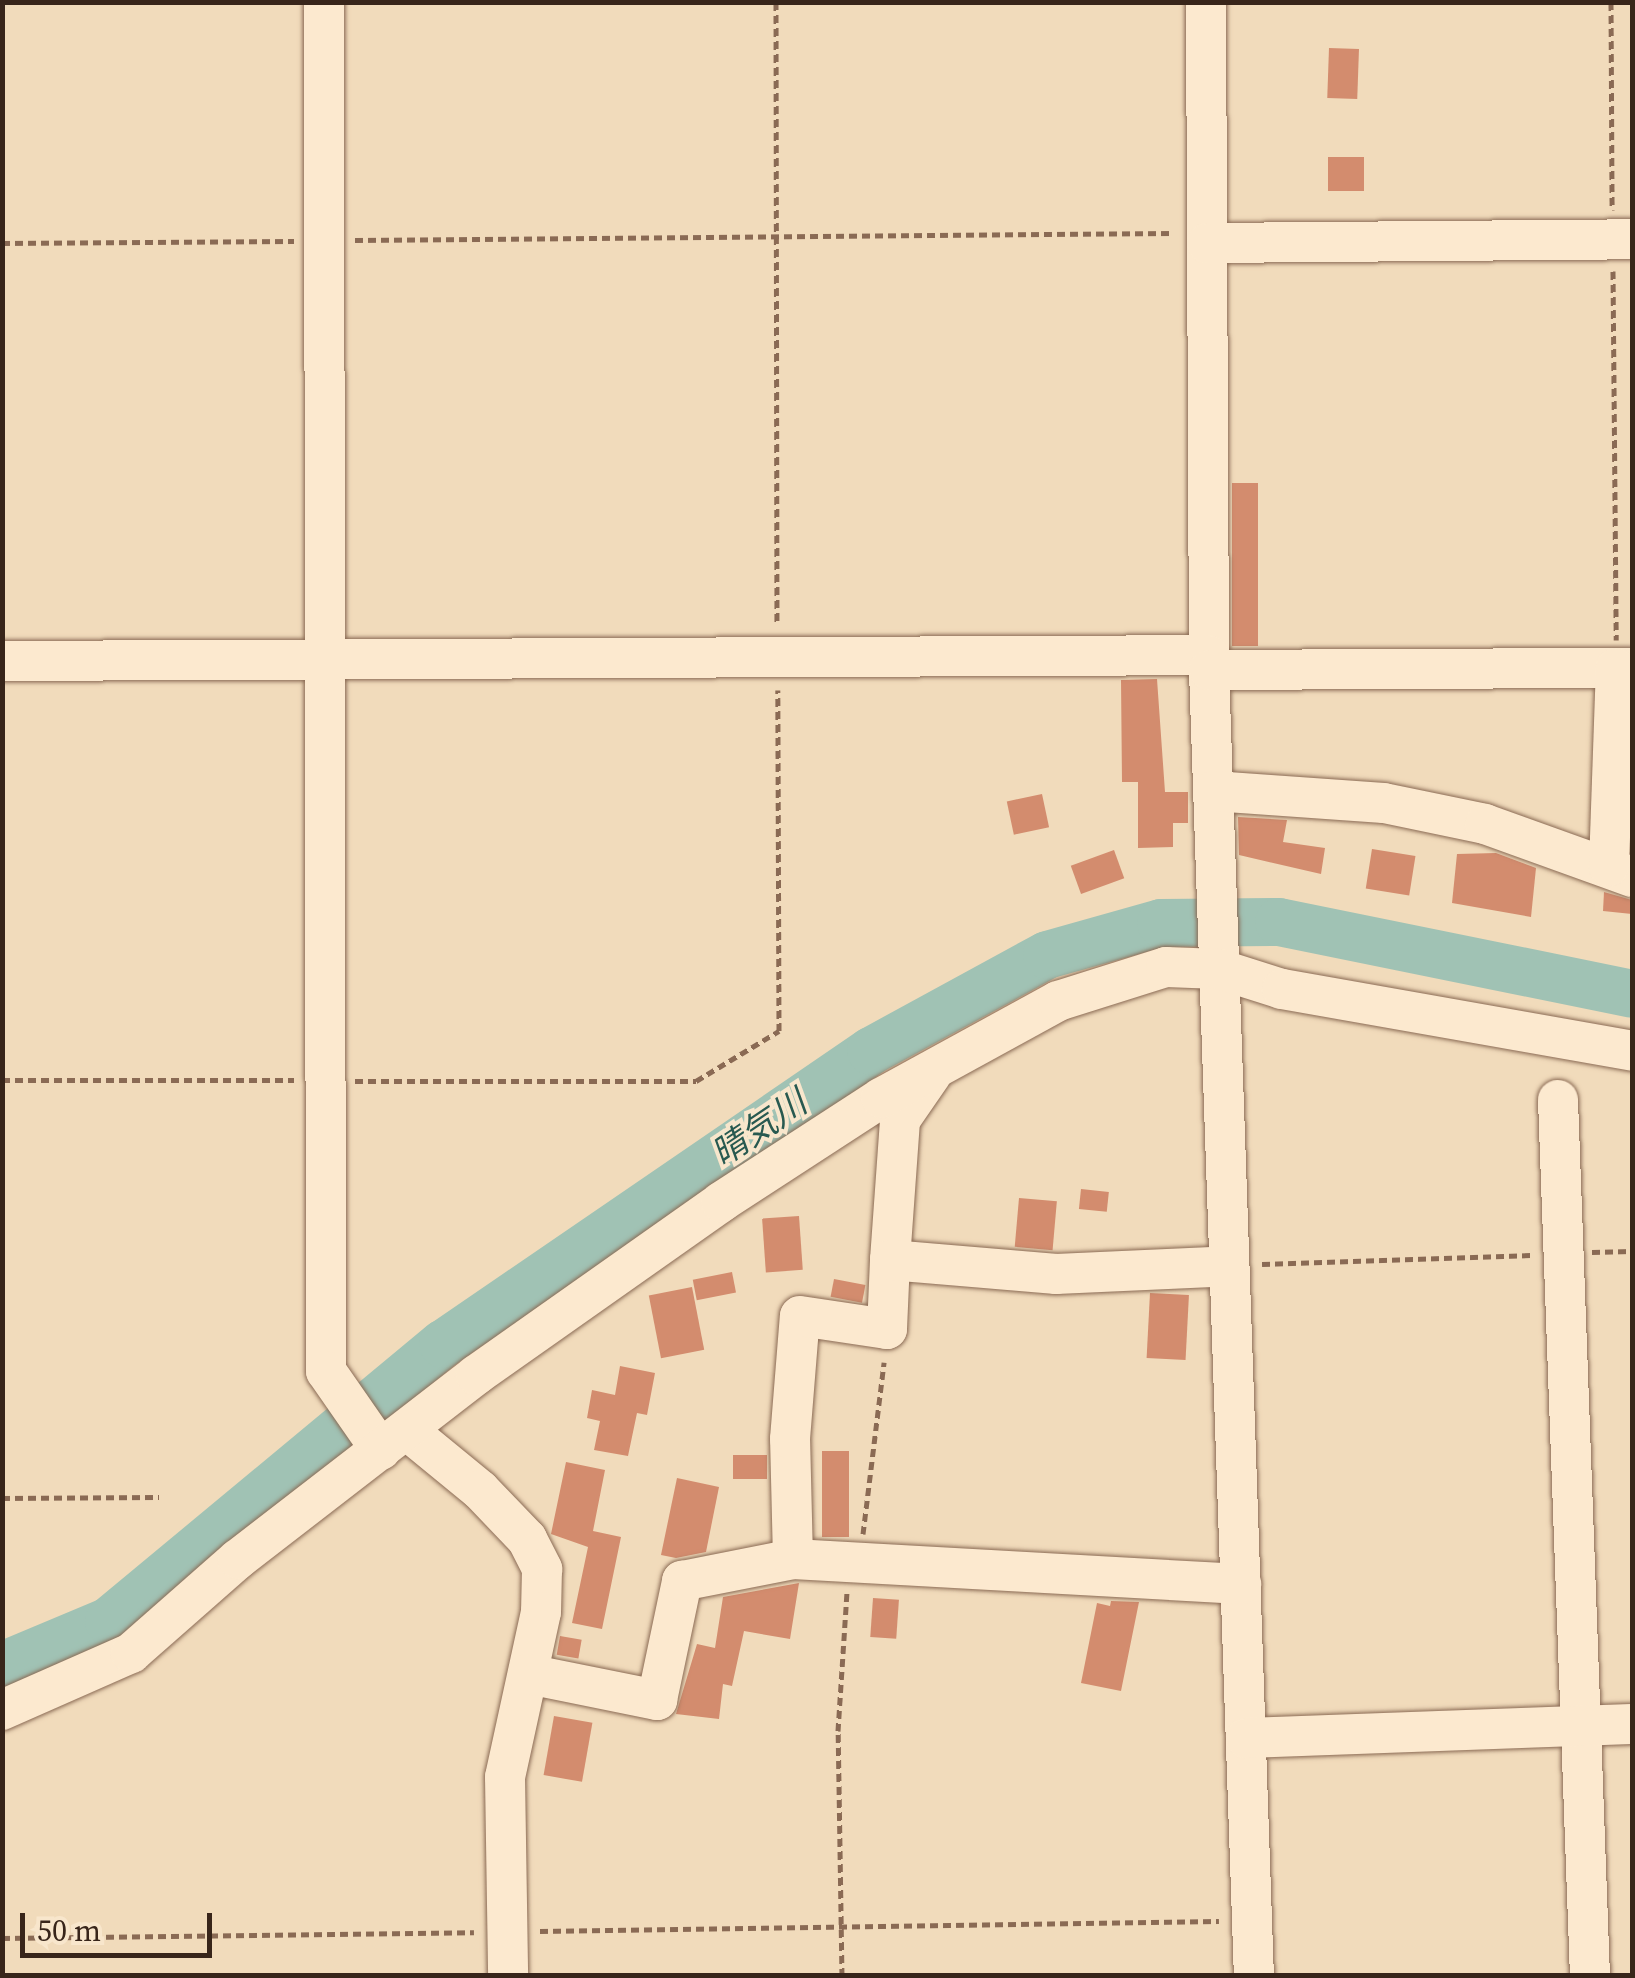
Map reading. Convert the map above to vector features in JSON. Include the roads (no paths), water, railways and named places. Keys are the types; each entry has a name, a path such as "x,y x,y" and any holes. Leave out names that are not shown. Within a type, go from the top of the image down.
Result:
{"street":[{"path":"324,2 326,1080 331,1382 387,1440 480,1490 527,1539 542,1569 528,1674 505,1777 508,1976"},
{"path":"1206,2 1209,663 1254,1976"},
{"path":"1207,243 1622,239"},
{"path":"2,661 778,657 1624,668 1621,872 1522,834 1384,803 1213,791"},
{"path":"2,1710 130,1653 238,1559 387,1440 721,1202 939,1065 1058,1001 1166,968 1219,969 1282,989 1632,1052"},
{"path":"793,1559 790,1439 800,1316 888,1329 900,1120 939,1065"},
{"path":"1558,1100 1590,1976"},
{"path":"890,1260 1056,1274 1230,1266"},
{"path":"528,1674 657,1700 682,1580 793,1559 860,1561 982,1574 1241,1584"},
{"path":"1246,1738 1632,1724"}],"waterway":[{"name":"晴気川","path":"2,1666 109,1621 443,1344 871,1051 1047,955 1161,923 1279,922 1632,994"}]}
